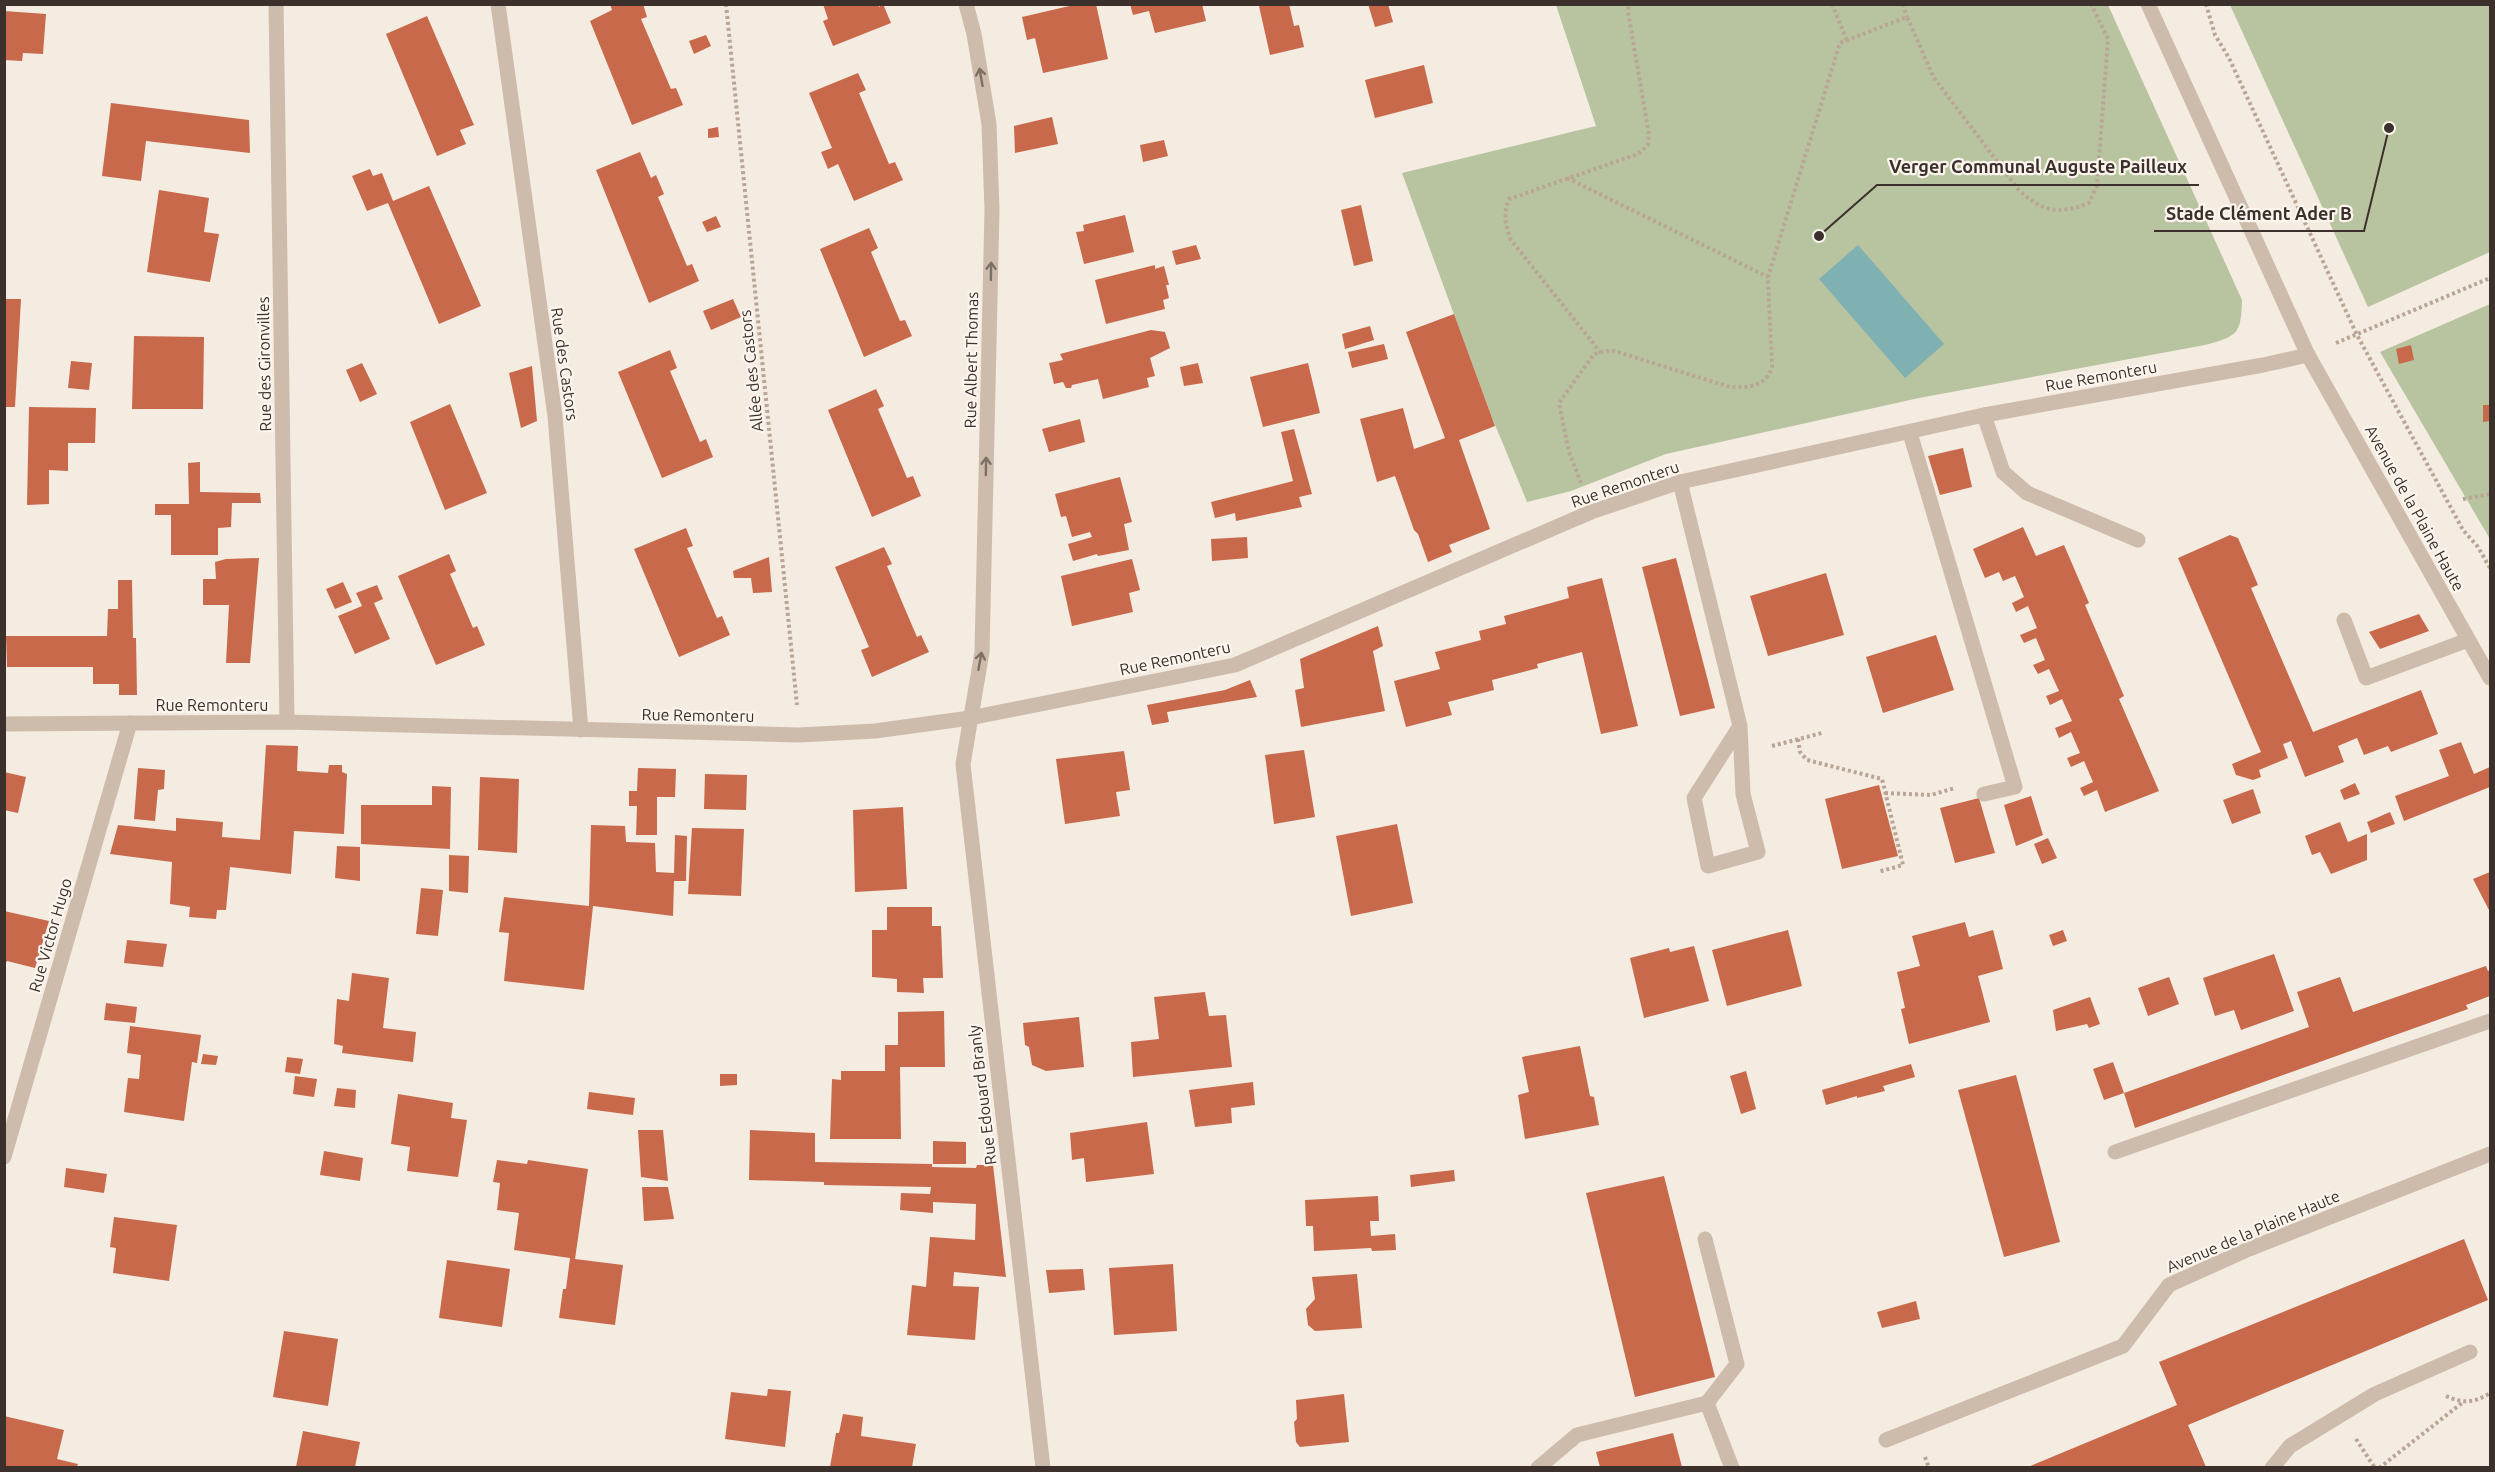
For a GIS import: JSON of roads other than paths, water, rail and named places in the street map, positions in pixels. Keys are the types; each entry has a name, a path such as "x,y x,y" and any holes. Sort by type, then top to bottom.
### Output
{"street":[{"name":"Rue des Gironvilles","path":"276,4 287,722"},
{"name":"Rue des Castors","path":"498,4 555,416 581,730"},
{"name":"Rue Albert Thomas","path":"966,4 974,34 989,124 992,210 982,652 970,718"},
{"name":"Avenue de la Plaine Haute","path":"2148,4 2308,355 2490,678"},
{"name":"Rue Remonteru","path":"4,724 287,722 799,735 875,731 970,718 1235,665 1591,512 1680,482 1984,415 2308,355"},
{"path":"1984,415 2003,472 2027,493 2138,540"},
{"path":"1910,433 2015,787 1984,794"},
{"path":"1680,482 1740,726 1743,794 1758,852 1708,866 1694,798 1740,726"},
{"path":"2344,620 2366,678 2468,640"},
{"name":"Rue Edouard Branly","path":"970,718 963,764 1043,1467"},
{"name":"Rue Victor Hugo","path":"4,1157 130,723"},
{"path":"2115,1152 2490,1021"},
{"name":"Avenue de la Plaine Haute","path":"1886,1440 2123,1346 2169,1286 2260,1245 2490,1154"},
{"path":"1538,1467 1577,1435 1707,1403 1737,1364 1705,1239"},
{"path":"2272,1467 2290,1446 2375,1394 2470,1352"},
{"path":"1707,1403 1732,1467"}],"water":[{"path":"1858,245 1944,344 1905,378 1819,279"}],"place":[{"name":"Stade Clément Ader B","path":"2389,128"},
{"name":"Verger Communal Auguste Pailleux","path":"1819,236"}]}
